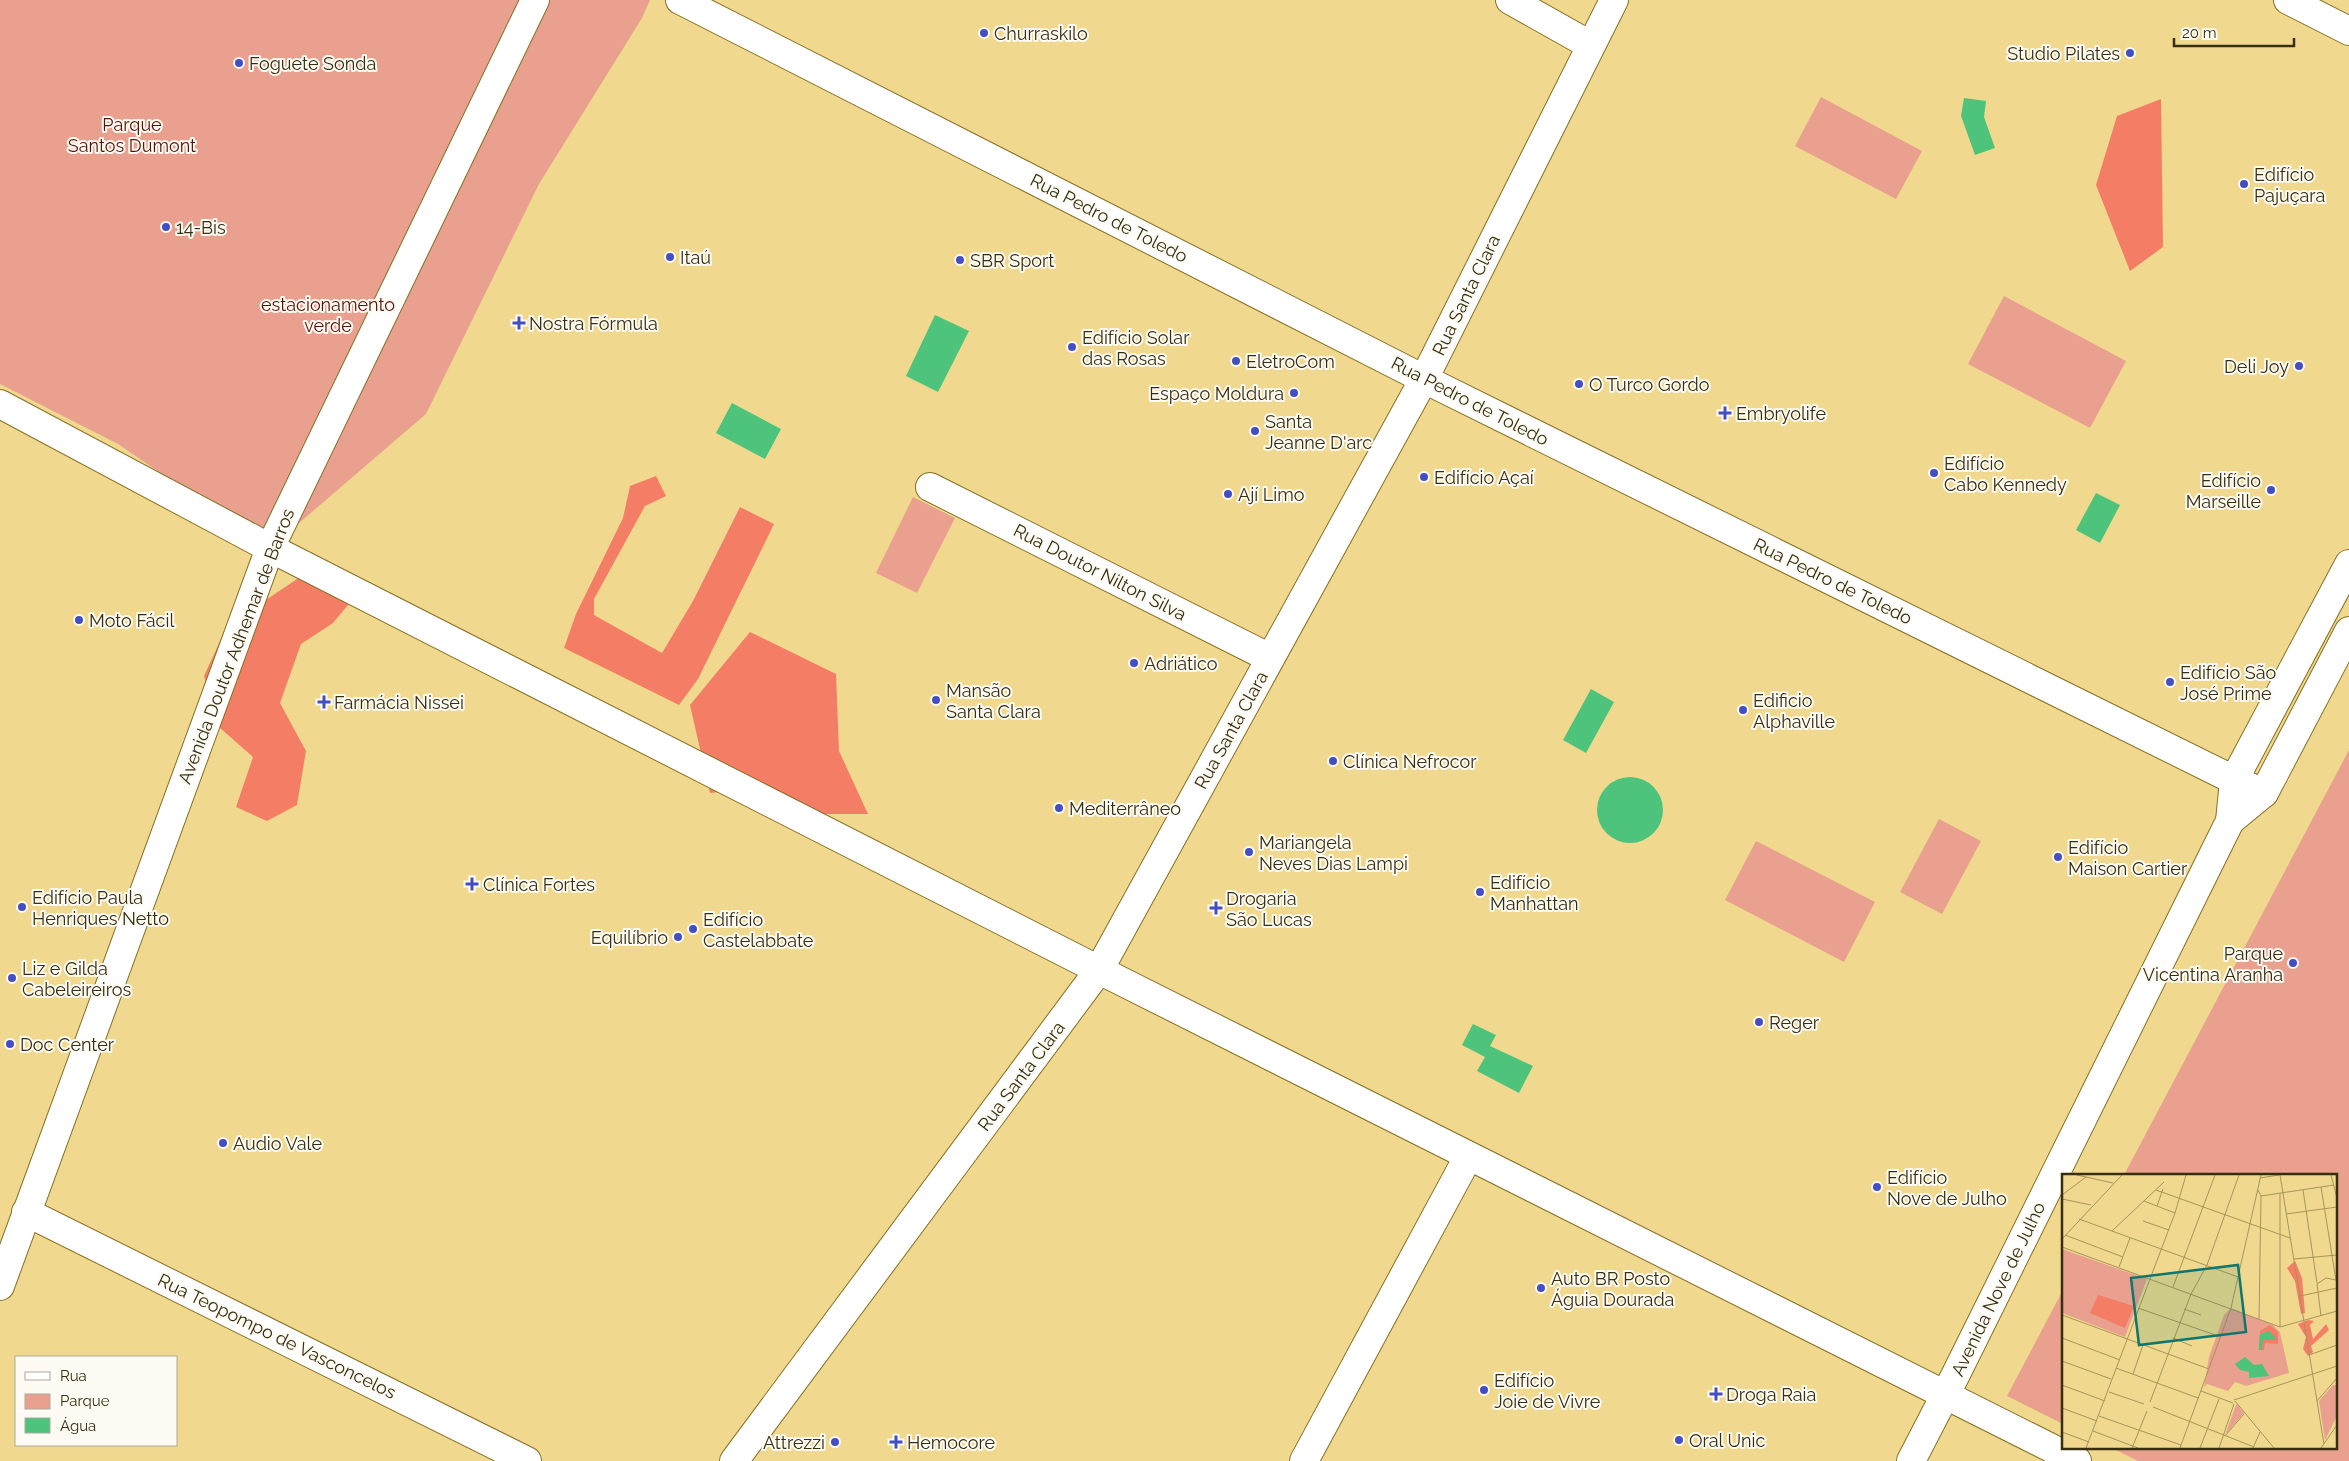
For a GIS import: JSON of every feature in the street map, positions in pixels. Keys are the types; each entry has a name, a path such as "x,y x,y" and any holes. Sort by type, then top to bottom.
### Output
{"street":[{"name":"Avenida Doutor Adhemar de Barros","path":"0,1286 270,548 535,0"},
{"name":"Rua Pedro de Toledo","path":"680,0 1424,378 2264,794"},
{"path":"1510,0 1590,45"},
{"name":"Rua Santa Clara","path":"734,1461 1098,970 1424,378 1614,0"},
{"path":"2288,0 2349,31"},
{"path":"0,404 270,548 1098,970 1468,1157 1946,1394 2076,1461"},
{"name":"Rua Doutor Nilton Silva","path":"930,486 1270,658"},
{"name":"Avenida Nove de Julho","path":"1910,1461 1946,1394 2230,821 2234,780 2349,564"},
{"name":"Avenida Nove de Julho","path":"2230,821 2264,794 2349,631"},
{"path":"1304,1461 1468,1157"},
{"name":"Rua Teopompo de Vasconcelos","path":"26,1212 527,1461"}],"green space":[{"name":"estacionamento verde","path":"0,0 650,0 642,18 539,184 426,414 270,548 118,444 0,384"},
{"path":"1821,97 1922,151 1896,199 1795,146"},
{"path":"2004,296 2126,361 2090,428 1968,364"},
{"path":"913,497 955,518 917,593 876,573"},
{"name":"Parque Vicentina Aranha","path":"2349,750 2349,1461 2138,1461 2112,1448 2336,1448 2336,1174 2125,1174"},
{"path":"1939,819 1981,841 1942,914 1900,892"},
{"path":"1756,841 1875,902 1844,962 1725,900"},
{"path":"2062,1292 2062,1424 2007,1396"}],"shaded area":[{"path":"2161,99 2163,247 2130,271 2096,185 2117,116"},
{"path":"656,476 666,496 645,506 594,599 594,615 662,653 693,601 740,507 774,524 698,679 679,705 564,648 576,614 623,518 630,486"},
{"path":"306,573 353,599 333,623 301,644 280,703 306,751 297,805 267,821 236,807 253,757 219,727 204,676 227,626"},
{"path":"750,632 836,674 839,751 868,814 809,814 758,788 710,793 690,705"}],"water":[{"path":"1964,98 1986,101 1984,117 1995,148 1975,155 1961,116"},
{"path":"935,315 969,331 938,392 906,376"},
{"path":"732,403 781,429 765,459 716,433"},
{"path":"2096,493 2120,505 2100,543 2076,530"},
{"path":"1591,689 1614,702 1586,753 1563,740"},
{"path":"1630,777 1643,780 1653,787 1660,797 1663,810 1660,823 1653,833 1643,840 1630,843 1617,840 1607,833 1600,823 1597,810 1600,797 1607,787 1617,780"},
{"path":"1473,1024 1496,1035 1490,1046 1533,1066 1519,1093 1477,1071 1485,1057 1462,1045"}],"place":[{"name":"Churraskilo","path":"984,33"},
{"name":"Studio Pilates","path":"2130,53"},
{"name":"Foguete Sonda","path":"239,63"},
{"name":"Edifício Pajuçara","path":"2244,184"},
{"name":"14-Bis","path":"166,227"},
{"name":"Itaú","path":"670,257"},
{"name":"SBR Sport","path":"960,260"},
{"name":"Nostra Fórmula","path":"519,323"},
{"name":"Edifício Solar das Rosas","path":"1072,347"},
{"name":"EletroCom","path":"1236,361"},
{"name":"Deli Joy","path":"2299,366"},
{"name":"O Turco Gordo","path":"1579,384"},
{"name":"Espaço Moldura","path":"1294,393"},
{"name":"Embryolife","path":"1725,413"},
{"name":"Santa Jeanne D'arc","path":"1255,431"},
{"name":"Edifício Cabo Kennedy","path":"1934,473"},
{"name":"Edifício Açaí","path":"1424,477"},
{"name":"Edifício Marseille","path":"2271,490"},
{"name":"Ají Limo","path":"1228,494"},
{"name":"Moto Fácil","path":"79,620"},
{"name":"Adriático","path":"1134,663"},
{"name":"Edifício São José Prime","path":"2170,682"},
{"name":"Mansão Santa Clara","path":"936,700"},
{"name":"Farmácia Nissei","path":"324,702"},
{"name":"Edificio Alphaville","path":"1743,710"},
{"name":"Clínica Nefrocor","path":"1333,761"},
{"name":"Mediterrâneo","path":"1059,808"},
{"name":"Mariangela Neves Dias Lampi","path":"1249,852"},
{"name":"Edifício Maison Cartier","path":"2058,857"},
{"name":"Clínica Fortes","path":"472,884"},
{"name":"Edifício Manhattan","path":"1480,892"},
{"name":"Edifício Paula Henriques Netto","path":"22,907"},
{"name":"Drogaria São Lucas","path":"1216,908"},
{"name":"Edifício Castelabbate","path":"693,929"},
{"name":"Equilíbrio","path":"678,937"},
{"name":"Parque Vicentina Aranha","path":"2293,963"},
{"name":"Liz e Gilda Cabeleireiros","path":"12,978"},
{"name":"Reger","path":"1759,1022"},
{"name":"Doc Center","path":"10,1044"},
{"name":"Audio Vale","path":"223,1143"},
{"name":"Edifício Nove de Julho","path":"1877,1187"},
{"name":"Auto BR Posto Águia Dourada","path":"1541,1288"},
{"name":"Edifício Joie de Vivre","path":"1484,1390"},
{"name":"Droga Raia","path":"1716,1394"},
{"name":"Oral Unic","path":"1679,1440"},
{"name":"Attrezzi","path":"835,1442"},
{"name":"Hemocore","path":"896,1442"}],"park label":[{"name":"Parque Santos Dumont","path":"132,134"}]}
